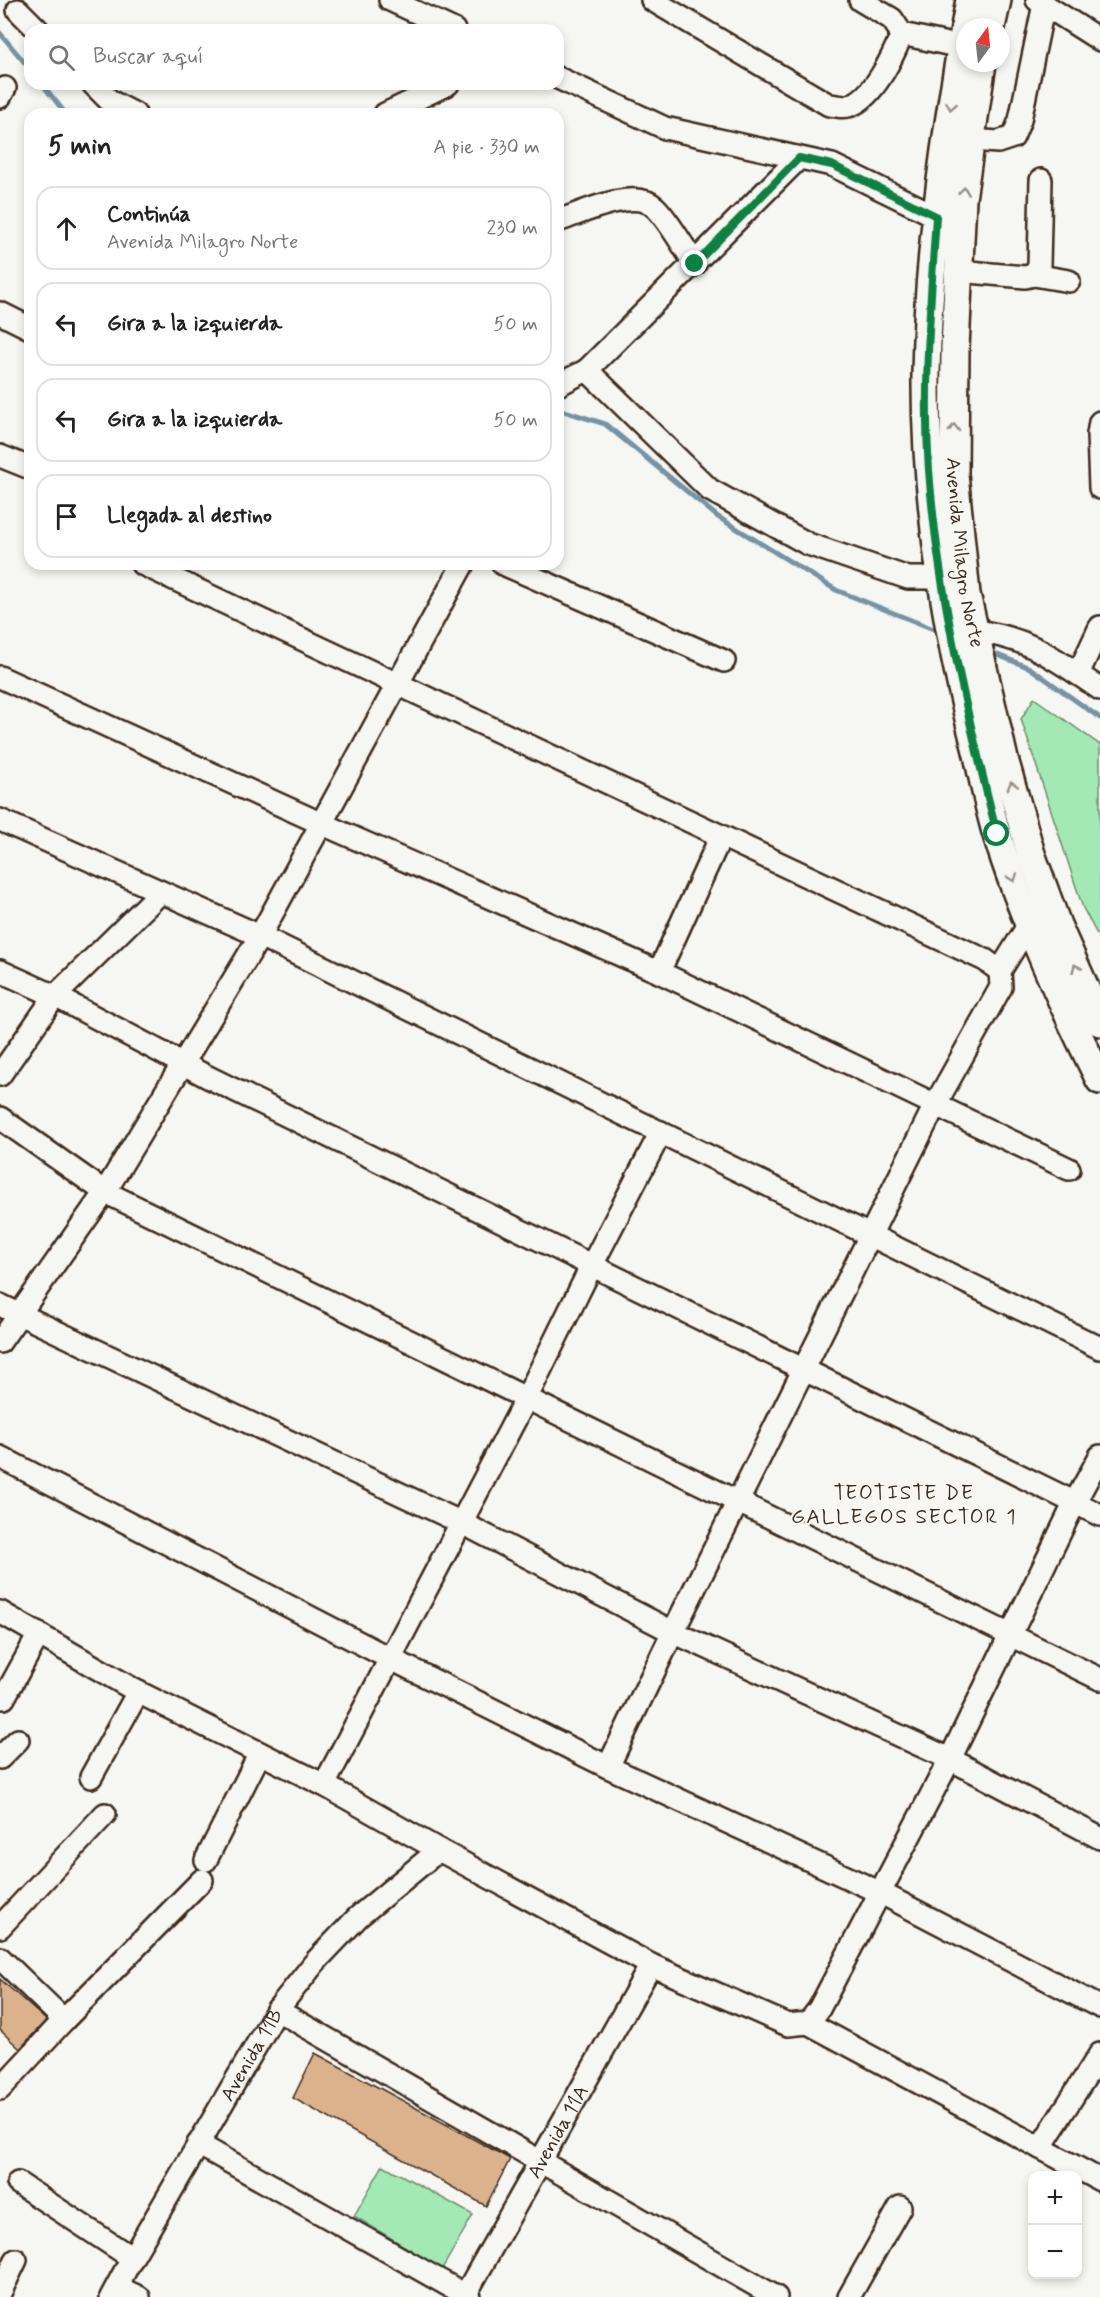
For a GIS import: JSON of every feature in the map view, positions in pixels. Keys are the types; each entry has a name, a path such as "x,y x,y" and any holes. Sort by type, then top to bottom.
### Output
{"main road":[{"name":"Avenida Milagro Norte","path":"970,0 970,18"},
{"path":"993,18 998,0"},
{"name":"Avenida Milagro Norte","path":"961,72 945,140 936,216 926,384 929,469 941,578 963,696 994,823 1029,924 1100,1080"},
{"name":"Avenida Milagro Norte","path":"970,72 971,140 961,225 954,348 954,474 966,594 1004,759 1031,854 1057,925 1100,1022"}],"street":[{"path":"390,0 441,24"},
{"path":"652,0 829,105 848,106 867,95 894,55 902,34"},
{"path":"860,0 892,20 902,34 956,40"},
{"path":"971,140 998,142 1013,137 1020,120 1041,2 1100,40"},
{"path":"18,10 32,24"},
{"path":"564,81 665,128 832,165 936,216 961,225"},
{"path":"99,90 110,101 123,108"},
{"path":"398,108 435,90"},
{"path":"564,382 587,370 799,158"},
{"path":"1034,275 1039,266 1041,180"},
{"path":"564,219 617,201 638,198 654,206 695,264"},
{"path":"958,271 1025,277 1034,275 1069,281"},
{"path":"0,313 24,325"},
{"path":"587,370 710,490 808,544 908,578 941,578"},
{"path":"1100,422 1098,434 1100,488"},
{"path":"0,456 24,466"},
{"path":"155,570 985,960 1000,971"},
{"path":"0,1342 105,1192 260,936 460,570"},
{"path":"517,570 724,662"},
{"path":"1078,674 1100,627"},
{"path":"974,631 1006,636 1044,651 1100,689"},
{"path":"0,677 320,824 659,972 1069,1169"},
{"path":"0,820 260,936 1100,1348"},
{"path":"659,972 721,836"},
{"path":"0,1075 55,996 161,892"},
{"path":"608,1767 935,1105 1001,987 1000,971 1029,924"},
{"path":"0,970 55,996 183,1064 1100,1515"},
{"path":"0,1118 105,1192 1100,1679"},
{"path":"324,1785 462,1523 661,1132"},
{"path":"0,1305 462,1523 673,1632 950,1759 1100,1838"},
{"path":"808,2023 819,2009 881,1893 1100,1456"},
{"path":"0,1457 389,1658 608,1767 881,1893 1100,2007"},
{"path":"0,1612 138,1692 324,1785 651,1965 788,2025 808,2023 1100,2180"},
{"path":"4,1698 39,1634"},
{"path":"91,1777 138,1692"},
{"path":"0,1758 18,1740"},
{"path":"0,2090 204,1870 260,1753"},
{"path":"0,1927 105,1814"},
{"name":"Avenida 11B","path":"114,2292 277,2010 316,1961 358,1917 439,1850"},
{"path":"0,1958 64,2020"},
{"name":"Avenida 11A","path":"466,2296 651,1965"},
{"path":"277,2010 776,2297"},
{"path":"1040,2148 1100,2054"},
{"path":"198,2144 466,2296"},
{"path":"18,2183 132,2258"},
{"path":"849,2297 900,2207"},
{"path":"0,2293 16,2260"},
{"path":"114,2292 139,2297"}],"green space":[{"path":"1034,698 1100,745 1100,940 1083,908 1021,719"},
{"path":"383,2165 473,2215 442,2269 354,2216"}],"building":[{"path":"0,1979 46,2020 20,2049 0,2030"},
{"path":"315,2053 510,2159 486,2206 293,2098"}],"waterway":[{"path":"0,33 24,62"},
{"path":"47,90 61,108"},
{"path":"564,411 605,424 718,517 836,590 941,632"},
{"path":"990,652 1030,668 1100,718"}],"district":[{"name":"TEOTISTE DE GALLEGOS SECTOR 1","path":"904,1504"}],"route":[{"path":"695,264 799,158 832,165 936,216 926,373 929,469 941,578 963,696 997,834"}]}
